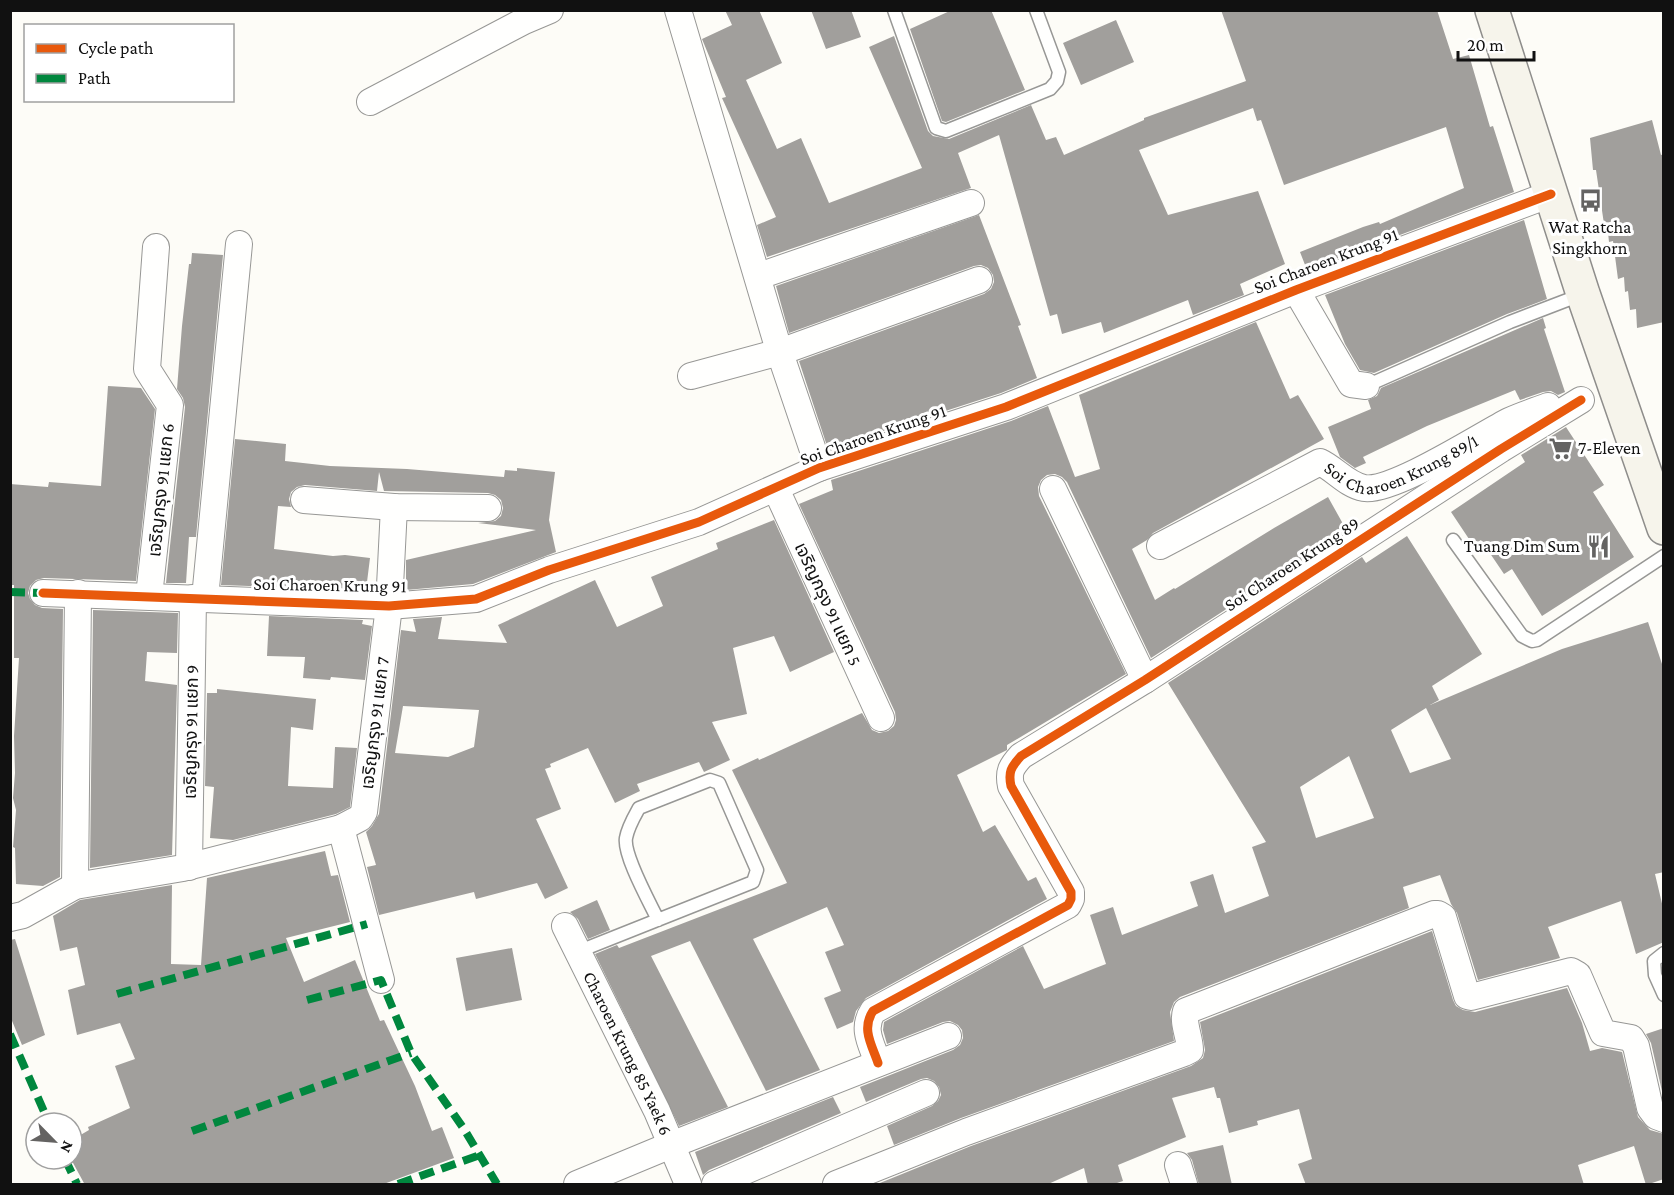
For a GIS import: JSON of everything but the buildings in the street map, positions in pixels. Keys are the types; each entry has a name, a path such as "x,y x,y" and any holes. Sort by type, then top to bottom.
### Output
{"main road":[{"path":"1492,10 1583,294 1664,528"}],"street":[{"path":"370,102 524,21 550,10"},
{"path":"678,10 780,352 819,468"},
{"name":"Soi Charoen Krung 91","path":"43,593 389,606 476,599 549,570 699,522 819,468 1006,407 1296,290 1551,194"},
{"path":"759,276 970,203"},
{"name":"เจริญกรุง 91 แยก 9","path":"189,867 199,598 239,244"},
{"name":"เจริญกรุง 91 แยก 6","path":"149,596 170,405 147,369 156,247"},
{"path":"691,376 780,352 979,280"},
{"path":"1296,290 1351,384 1366,386"},
{"name":"Soi Charoen Krung 89/1","path":"1160,546 1320,462 1353,485 1365,488 1382,487 1441,459 1510,421 1564,400 1581,400 1614,384"},
{"name":"Soi Charoen Krung 89","path":"878,1063 867,1029 867,1020 873,1011 1068,905 1071,899 1071,892 1011,786 1009,775 1012,766 1021,756 1145,680 1374,530 1581,400"},
{"name":"เจริญกรุง 91 แยก 5","path":"776,489 881,718"},
{"path":"1053,489 1145,680"},
{"path":"304,500 394,507 488,508"},
{"name":"เจริญกรุง 91 แยก 7","path":"341,828 360,818 364,812 389,606 394,507"},
{"path":"75,886 78,593"},
{"path":"10,918 23,915 75,886 189,867 341,828 381,980"},
{"path":"836,1185 977,1128 1184,1053 1190,1050 1184,1016 1186,1011 1434,914 1443,917 1467,996 1471,997 1571,971 1575,972 1603,1033 1627,1036 1636,1046 1650,1108 1656,1116 1664,1119"},
{"name":"Charoen Krung 85 Yaek 6","path":"565,926 657,1111 688,1185"},
{"path":"577,1185 671,1145 948,1035"},
{"path":"715,1185 926,1093"}],"lane":[{"path":"894,10 936,128 946,132 1050,89 1057,81 1059,72 1036,10"},
{"path":"1366,386 1510,322 1583,294"},
{"path":"1453,540 1522,636 1532,641 1537,640 1664,556"},
{"path":"577,952 658,920 753,882 757,870 719,783 711,780 639,808 632,820 626,838 627,851 658,920"},
{"path":"1664,953 1654,962 1655,975 1664,995"}],"marked path":[{"path":"10,592 43,593"},
{"path":"117,994 367,924"},
{"path":"307,1000 381,980 411,1053 464,1129 497,1184"},
{"path":"10,1034 44,1111"},
{"path":"192,1131 411,1053"},
{"path":"398,1184 480,1155"},
{"path":"71,1171 77,1184"}],"cycle path":[{"path":"43,593 389,606 476,599 549,570 699,522 819,468 1006,407 1296,290 1551,194"},
{"path":"878,1063 868,1031 873,1011 1068,905 1071,899 1071,892 1011,786 1011,770 1021,756 1145,680 1501,449 1581,400"}],"place":[{"name":"Wat Ratcha Singkhorn","path":"1590,201"},
{"name":"7-Eleven","path":"1560,448"},
{"name":"Tuang Dim Sum","path":"1598,546"}]}
